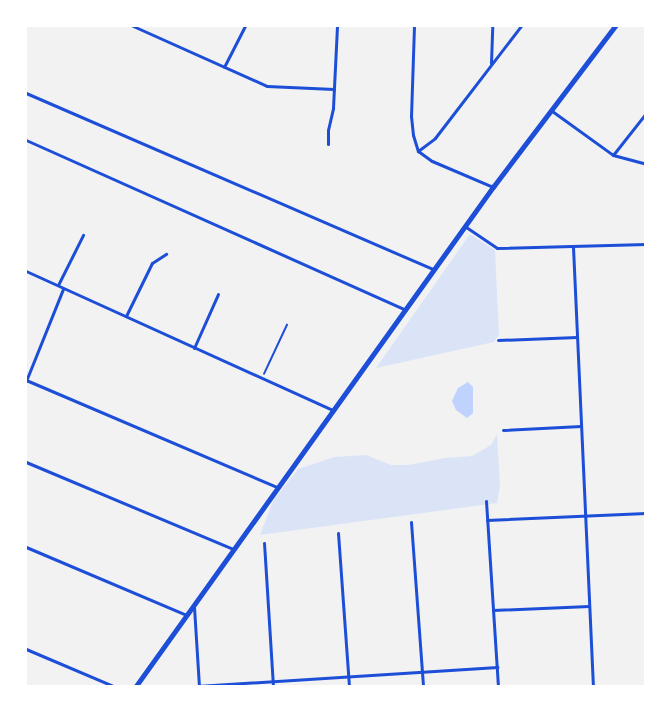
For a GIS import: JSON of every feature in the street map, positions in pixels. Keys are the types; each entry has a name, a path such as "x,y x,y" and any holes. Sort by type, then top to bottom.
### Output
{"main road":[{"path":"136,687 494,187 615,26"}],"street":[{"path":"133,26 267,86 334,89"},
{"path":"224,67 245,26"},
{"path":"328,144 337,26"},
{"path":"414,26 411,116 418,151 432,161 494,187"},
{"path":"491,63 492,26"},
{"path":"418,151 435,138 522,26"},
{"path":"26,93 435,270"},
{"path":"552,111 613,155 645,164"},
{"path":"613,155 645,112"},
{"path":"26,140 406,310"},
{"path":"466,227 497,248 645,244"},
{"path":"58,285 83,234"},
{"path":"573,247 593,687"},
{"path":"126,316 152,263 166,254"},
{"path":"26,271 333,410"},
{"path":"63,289 26,380 277,487"},
{"path":"194,348 218,294"},
{"path":"498,340 577,337"},
{"path":"503,430 581,426"},
{"path":"26,462 233,549"},
{"path":"486,501 498,687"},
{"path":"488,520 645,513"},
{"path":"411,522 423,687"},
{"path":"338,533 349,687"},
{"path":"264,543 273,684"},
{"path":"26,547 186,615"},
{"path":"194,605 198,686 273,684 497,667"},
{"path":"493,610 589,606"},
{"path":"26,649 113,687"}],"path":[{"path":"262,378 286,325"}],"shaded area":[{"path":"470,234 495,250 499,335 494,342 376,368"},
{"path":"497,434 500,486 497,503 260,535 273,501 298,469 334,457 366,455 391,465 408,465 472,456 491,445"}],"water":[{"path":"468,382 473,387 473,413 467,418 456,410 452,401 458,388"}]}
